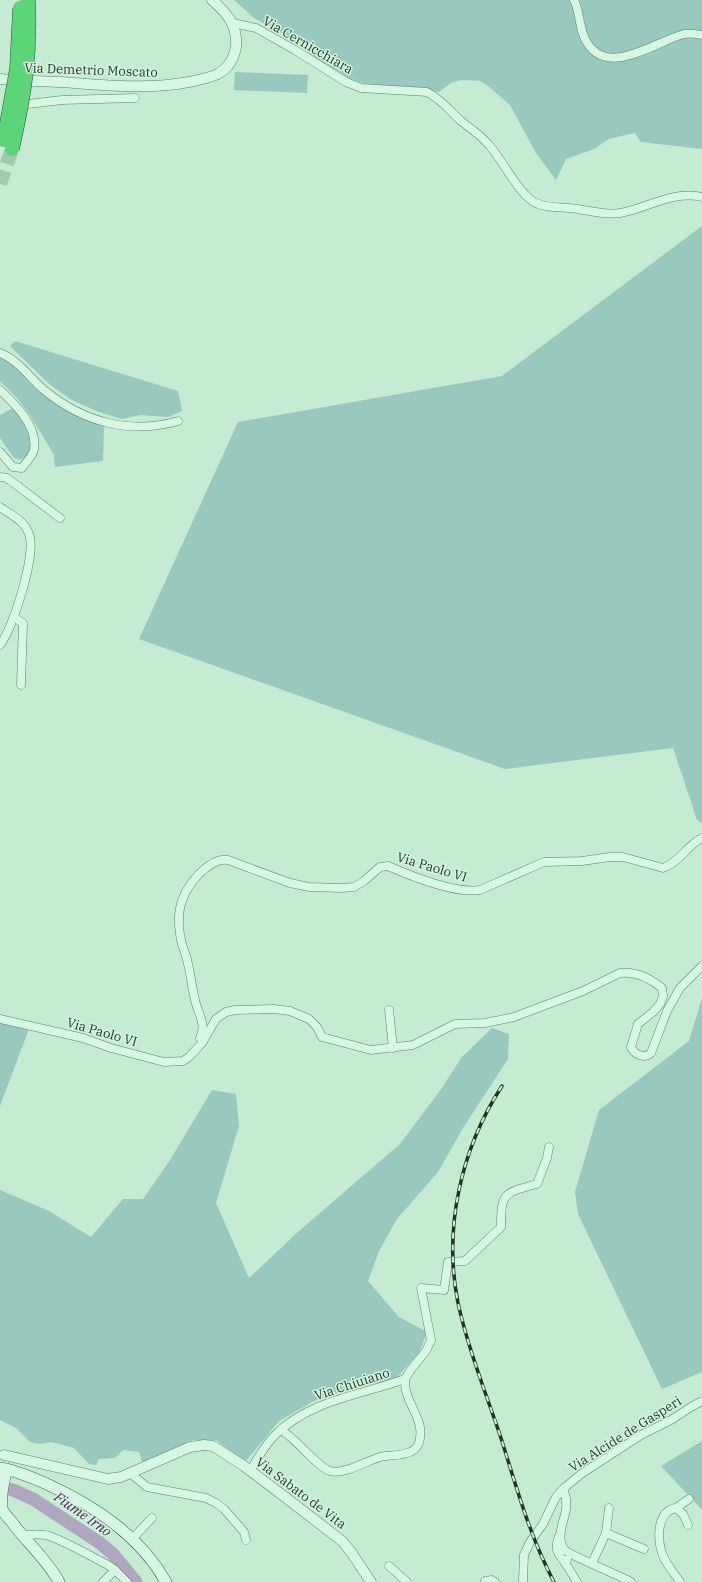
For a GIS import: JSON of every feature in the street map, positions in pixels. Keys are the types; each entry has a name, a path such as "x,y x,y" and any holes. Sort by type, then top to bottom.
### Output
{"highway":[{"path":"19,0 18,68 7,148 22,107 28,62 30,31 28,0"}],"main road":[{"path":"60,1582 49,1565 21,1534 2,1509 1,1499 4,1468 31,1477 88,1504 103,1514 132,1539 148,1557 166,1582"}],"street":[{"path":"212,0 229,16 233,24"},
{"path":"574,0 578,9 584,38 592,50 604,57 613,58 636,54 658,43 684,34 702,35"},
{"name":"Via Demetrio Moscato","path":"0,79 123,86 158,86 199,80 218,74 229,65 236,48 233,24"},
{"name":"Via Cernicchiara","path":"233,24 256,28 295,50 346,82 361,88 427,92 435,96 462,122 490,145 524,194 533,202 542,205 595,211 608,214 621,213 676,196 690,194 702,197"},
{"path":"28,104 62,100 135,98"},
{"path":"0,353 13,360 44,390 70,408 91,419 112,425 153,427 178,421"},
{"path":"0,390 21,412 28,423 34,439 34,450 30,459 22,468 13,467 0,452"},
{"path":"0,478 7,478 60,518"},
{"path":"0,507 24,524 30,535 29,567 14,618 0,646"},
{"path":"14,618 22,623 21,685"},
{"name":"Via Paolo VI","path":"194,1051 203,1032 203,1024 195,1001 188,964 181,939 179,907 184,894 194,879 203,870 220,861 228,860 300,886 342,888 354,887 364,881 380,867 388,866 454,890 472,892 480,890 544,862 623,857 663,868 675,861 689,847 702,838"},
{"name":"Via Paolo VI","path":"0,1019 77,1037 164,1062 183,1061 202,1043 212,1024 220,1015 235,1010 255,1009 290,1011 309,1019 318,1027 321,1036 371,1050 413,1045 455,1024 485,1023 525,1013 583,991 620,973 626,972 640,975 655,982 662,988 663,996 660,1004 653,1012 638,1024 631,1047 638,1055 645,1056 648,1055 654,1047 667,1011 680,988 702,966"},
{"path":"389,1010 393,1048"},
{"name":"Via Chiuiano","path":"247,1468 281,1430 300,1416 338,1399 405,1379 426,1351 431,1340 421,1288 444,1290 448,1262 465,1261 501,1227 502,1202 508,1193 537,1184 549,1147"},
{"path":"281,1430 292,1437 323,1467 333,1472 376,1458 410,1453 415,1450 418,1445 420,1431 415,1411 407,1395 405,1379"},
{"name":"Via Alcide de Gasperi","path":"523,1582 524,1555 530,1542 543,1524 556,1497 563,1489 581,1474 641,1435 702,1402"},
{"name":"Via Sabato de Vita","path":"130,1473 190,1447 209,1445 217,1448 247,1468 342,1541 371,1582"},
{"path":"2,1455 108,1479 121,1477 130,1473 147,1487 206,1498 224,1509 244,1532 246,1540"},
{"name":"Via Alcide de Gasperi","path":"563,1489 568,1503 556,1546 557,1551 577,1582"},
{"path":"680,1582 662,1553 660,1539 662,1517 671,1509 676,1508 689,1499"},
{"path":"592,1563 606,1533 609,1508"},
{"path":"676,1508 683,1514 688,1525"},
{"path":"132,1539 152,1518"},
{"path":"560,1533 561,1542 568,1554 592,1563 631,1582"},
{"path":"606,1533 644,1549"},
{"path":"21,1534 28,1536 37,1534 61,1540 115,1570 127,1582"},
{"path":"566,1564 568,1554"},
{"path":"389,1566 407,1582"},
{"path":"103,1582 115,1570"},
{"path":"485,1582 492,1580 495,1582"}],"shaded area":[{"path":"234,0 702,0 702,149 641,142 635,133 609,139 594,149 566,159 556,180 536,153 510,105 480,81 461,80 451,83 439,92 365,84 347,77 320,61 283,34 254,18"},
{"path":"235,72 308,75 307,93 234,90"},
{"path":"702,226 702,823 697,820 673,748 505,769 139,639 238,422 502,376"},
{"path":"15,341 178,391 182,411 168,417 140,415 122,419 96,411 70,399 48,383 10,346"},
{"path":"0,356 7,358 51,399 63,408 89,422 104,426 103,461 55,467 54,455 30,415 17,398 0,381"},
{"path":"13,408 24,425 30,439 30,452 22,459 14,458 0,438 0,415"},
{"path":"702,998 702,1372 662,1389 578,1214 575,1192 599,1110 689,1041"},
{"path":"0,1023 29,1029 0,1106"},
{"path":"492,1028 509,1034 508,1059 463,1128 438,1172 397,1219 379,1251 368,1281 399,1317 427,1332 420,1351 395,1380 361,1385 314,1401 279,1421 245,1462 216,1440 193,1440 142,1462 139,1452 123,1450 115,1458 99,1459 96,1465 89,1464 74,1448 51,1442 40,1444 30,1442 16,1428 0,1420 0,1190 49,1211 91,1237 123,1199 143,1199 170,1160 212,1090 236,1094 239,1126 216,1203 249,1278 299,1231 400,1144 442,1088 461,1058"},
{"path":"702,1441 702,1510 661,1466"}],"waterway":[{"name":"Fiume Irno","path":"0,1487 13,1490 33,1499 100,1543 113,1554 136,1582"}],"tunnel":[{"path":"0,184 12,149"}],"railway":[{"path":"502,1086 488,1110 476,1136 466,1163 459,1190 453,1246 454,1275 458,1303 472,1353 530,1528 554,1582"}]}
